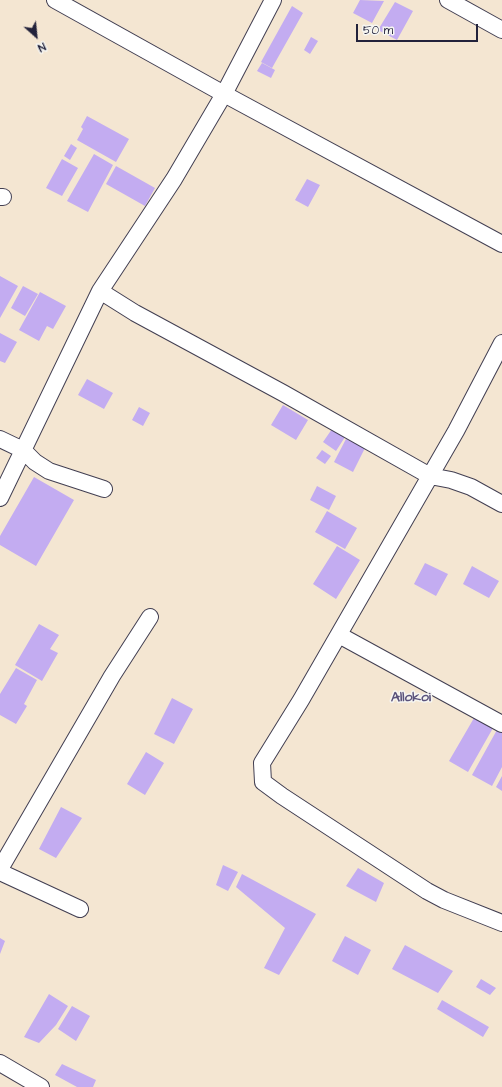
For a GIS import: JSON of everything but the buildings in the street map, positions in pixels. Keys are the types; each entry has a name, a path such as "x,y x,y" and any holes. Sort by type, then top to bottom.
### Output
{"street":[{"path":"55,0 224,94 502,244"},
{"path":"0,498 100,291 174,179 224,94 273,0"},
{"path":"448,0 473,6 502,30"},
{"path":"100,291 135,313 283,393 430,476 451,480 471,487 502,504"},
{"path":"502,343 456,431 262,763 263,782 427,891 444,900 502,923"},
{"path":"0,439 23,450 35,462 49,471 104,489"},
{"path":"0,868 112,676 150,617"},
{"path":"338,635 502,724"},
{"path":"0,872 80,909"},
{"path":"0,1063 41,1087"}],"district":[{"name":"Allokoi","path":"411,698"}]}
